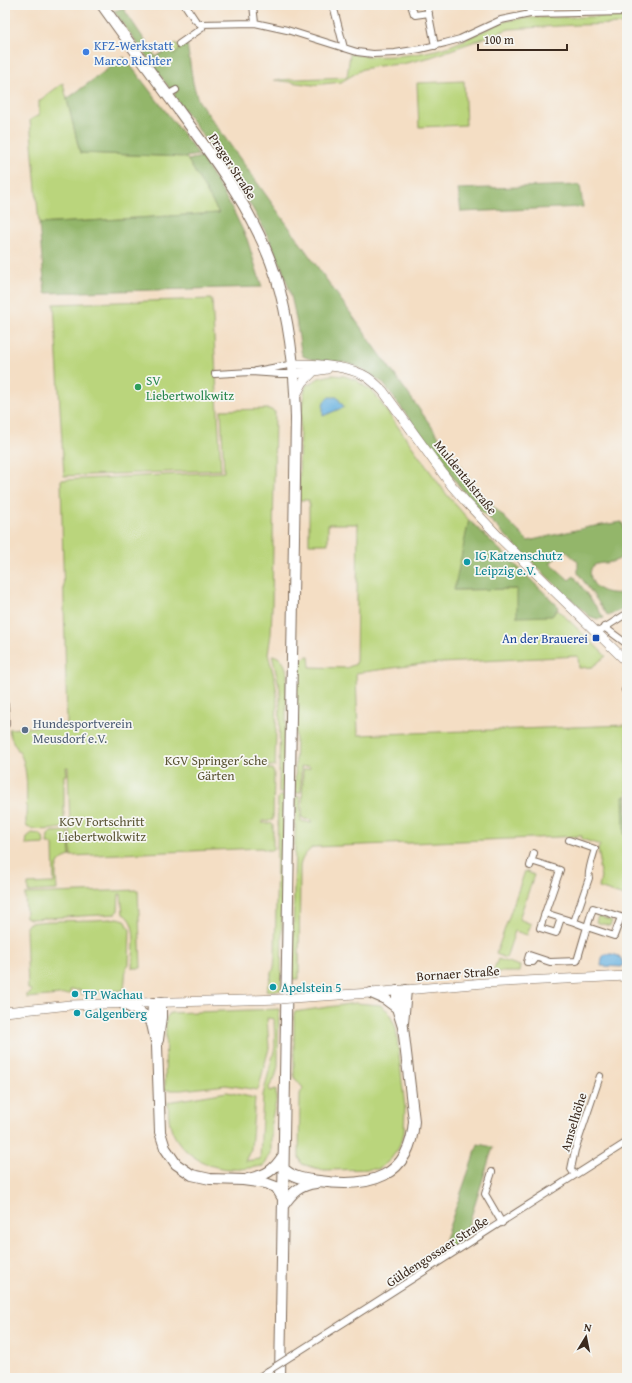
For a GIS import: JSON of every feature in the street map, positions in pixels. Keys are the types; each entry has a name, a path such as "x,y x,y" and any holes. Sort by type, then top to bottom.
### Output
{"main road":[{"name":"Prager Straße","path":"102,5 171,92 239,196 259,235 276,277 289,330 296,397 280,1378"},
{"name":"Muldentalstraße","path":"294,369 313,372 335,367"},
{"name":"Muldentalstraße","path":"294,369 335,367 350,370 359,373 383,391 466,502 500,538 601,630 627,662"},
{"path":"296,397 304,382 313,372"},
{"name":"Bornaer Straße","path":"5,1012 70,1005 281,999 371,994 484,983 627,976"},
{"path":"401,990 397,1008 403,1027"},
{"path":"157,1003 161,1017 157,1046 160,1132 165,1148 176,1164 192,1175 210,1179 243,1180 271,1185 279,1191 282,1202 305,1185 326,1182 356,1182 380,1178 401,1162 408,1151 413,1135 414,1121 403,1027 401,990"},
{"path":"371,994 385,999 397,1008"},
{"path":"152,1024 157,1003"},
{"path":"123,1004 148,1017 152,1024 157,1046"},
{"path":"243,1180 262,1176 269,1172 278,1164 283,1156"},
{"path":"283,1168 296,1177 326,1182"}],"street":[{"path":"185,5 196,22 203,24 256,23 287,30 357,52 372,54 395,53 435,46 460,39 501,20 530,14 627,12"},
{"path":"253,5 256,23"},
{"path":"333,5 344,48"},
{"path":"411,5 415,15 429,12"},
{"path":"427,5 435,46"},
{"path":"529,5 530,14"},
{"path":"179,44 202,28 203,24"},
{"name":"Muldentalstraße","path":"251,372 280,374 294,369"},
{"name":"Muldentalstraße","path":"215,374 294,369"},
{"path":"601,630 627,614"},
{"path":"601,630 627,644"},
{"path":"5,705 6,724"},
{"path":"569,840 595,850 590,862 589,878 574,922"},
{"path":"534,853 531,863 560,870 540,928 556,933 561,918"},
{"path":"536,958 550,962 577,961 587,927 593,908 624,918 614,936 587,927 574,922 545,913"},
{"name":"Amselhöhe","path":"575,1175 572,1169 575,1150 600,1076"},
{"name":"Güldengossaer Straße","path":"258,1378 627,1142"},
{"path":"492,1172 485,1194 502,1223"}],"green space":[{"path":"123,8 156,57 169,48 174,54 187,44 193,83 198,100 477,490 528,541 589,527 622,522 627,541 625,552 618,560 593,566 590,575 593,583 601,590 611,593 627,593 627,607 608,616 578,573 578,562 565,550 550,563 569,580 574,576 604,618 598,619 589,616 475,505 383,383 364,370 350,364 315,360 303,356 289,290 273,247 249,202 174,96 176,91 175,88 170,89 114,11"},
{"path":"627,16 627,24 509,29 431,57 402,64 363,69 341,82 313,85 274,80 347,77 350,54 362,56 400,56 426,52 450,46 506,21 524,18"},
{"path":"176,43 181,49 174,54 169,48"},
{"path":"124,57 199,155 186,157 80,153 67,99"},
{"path":"464,81 466,125 419,127 417,83"},
{"path":"63,83 80,153 186,157 219,213 39,224 30,120 39,115 39,101"},
{"path":"201,157 232,208 247,239 262,287 45,293 39,224 219,213 188,160"},
{"path":"580,185 583,207 461,212 458,189"},
{"name":"SV Liebertwolkwitz","path":"212,299 221,470 64,476 54,304"},
{"path":"332,375 344,376 356,380 373,392 447,495 469,520 455,590 517,589 552,616 558,610 606,656 592,667 579,668 578,656 422,664 356,673 358,735 627,725 627,796 624,797 628,861 624,881 627,882 627,897 599,888 601,877 598,849 600,845 582,839 582,836 314,847 305,855 300,866 299,979 292,979 296,796 300,797 301,821 311,823 311,820 304,819 302,817 303,770 310,768 309,766 301,767 301,791 300,793 295,793 297,669 301,660 307,656 309,656 310,667 346,668 356,664 358,524 328,524 328,544 309,544 309,500 299,500 300,427 306,385 319,378"},
{"path":"269,409 275,412 272,607 271,634 268,654 275,680 277,695 275,766 268,766 268,769 272,769 274,773 273,820 262,821 262,823 271,823 273,825 273,850 261,848 71,856 68,767 66,767 67,775 64,775 64,827 46,830 27,827 27,783 25,768 9,729 67,724 61,480 224,472 221,410"},
{"path":"469,520 559,607 552,616 517,617 517,589 454,590"},
{"path":"272,655 278,657 282,661 286,667 287,673 284,793 279,793 280,690"},
{"path":"279,796 284,796 281,990 266,991 274,967 275,955"},
{"path":"627,796 627,836 624,835 623,797"},
{"path":"68,831 70,856 60,861 56,869 57,890 28,892 28,884 54,883 53,844 47,844 48,835 51,832"},
{"path":"32,833 40,834 43,837 44,844 26,845 27,837"},
{"path":"525,871 534,875 519,919 531,924 527,935 515,931 506,958 496,954"},
{"path":"138,890 141,968 132,968 134,946 133,931 128,918 123,914 121,894 119,894 118,910 116,914 30,919 26,917 25,894"},
{"path":"598,916 612,921 610,926 596,922"},
{"path":"118,918 125,920 130,930 129,964 126,968 124,990 81,994 81,990 70,990 70,994 27,998 27,994 30,994 31,990 28,989 26,927 29,923"},
{"path":"498,959 520,966 519,972 493,971"},
{"path":"356,1003 380,1005 388,1011 396,1028 405,1108 404,1133 398,1149 390,1160 379,1169 323,1170 302,1164 299,1157 300,1094 303,1088 294,1077 294,1012"},
{"path":"279,1009 278,1066 275,1078 269,1087 270,1091 276,1089 276,1102 271,1122 271,1153 264,1166 247,1168 220,1168 201,1161 192,1156 178,1142 169,1121 168,1102 227,1092 255,1098 251,1149 245,1161 260,1159 263,1095 275,1047 274,1019 267,1018 269,1048 258,1090 226,1085 182,1090 165,1090 166,1018 170,1013"},
{"path":"478,1144 493,1147 463,1242 440,1253"}],"water":[{"path":"329,397 337,397 344,407 323,416 324,403"},
{"path":"605,954 619,956 623,963 622,967 601,966 602,958"}],"place":[{"name":"KFZ-Werkstatt Marco Richter","path":"86,52"},
{"name":"SV Liebertwolkwitz","path":"138,387"},
{"name":"IG Katzenschutz Leipzig e.V.","path":"467,562"},
{"name":"An der Brauerei","path":"596,638"},
{"name":"Hundesportverein Meusdorf e.V.","path":"25,730"},
{"name":"Apelstein 5","path":"273,987"},
{"name":"TP Wachau","path":"75,994"},
{"name":"Galgenberg","path":"77,1013"}],"park label":[{"name":"KGV Springer´sche Gärten","path":"216,768"},
{"name":"KGV Fortschritt Liebertwolkwitz","path":"102,828"}]}
